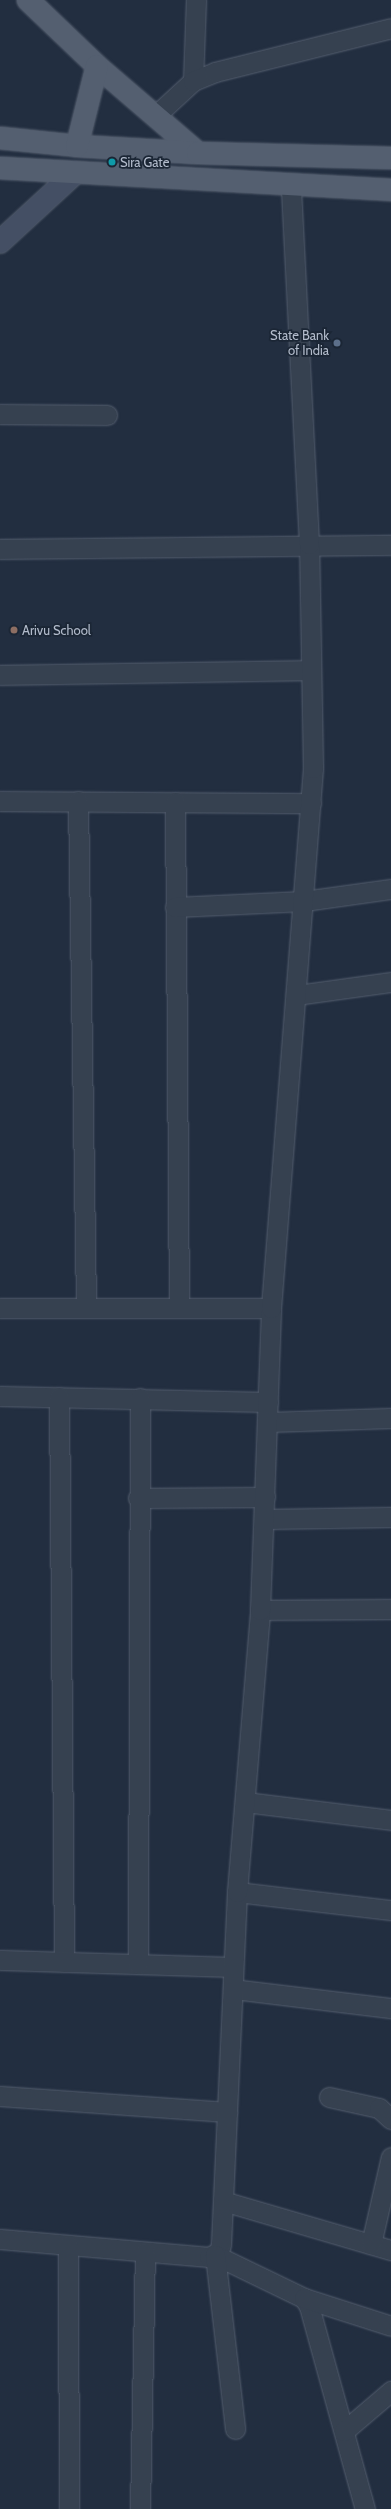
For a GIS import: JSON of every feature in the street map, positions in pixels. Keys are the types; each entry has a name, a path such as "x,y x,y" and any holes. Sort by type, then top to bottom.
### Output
{"main road":[{"path":"28,0 97,66 198,153"},
{"path":"77,146 97,66"},
{"path":"0,138 77,146 198,153 391,158"},
{"path":"0,168 391,190"}],"street":[{"path":"193,81 196,0"},
{"path":"155,116 193,81 223,70 391,28"},
{"path":"0,242 75,173"},
{"path":"215,2255 220,2252 221,2244 237,1892 260,1610 265,1519 264,1497 268,1422 271,1308 312,803 309,670 309,544 291,185"},
{"path":"0,414 107,415"},
{"path":"0,548 309,544 391,545"},
{"path":"0,675 309,670"},
{"path":"0,801 312,803"},
{"path":"78,801 86,1306"},
{"path":"175,802 179,1307"},
{"path":"175,907 304,900 391,889"},
{"path":"296,995 391,982"},
{"path":"0,1308 86,1306 271,1308"},
{"path":"0,1396 268,1402"},
{"path":"59,1397 64,1962"},
{"path":"138,1964 138,1498 140,1398"},
{"path":"268,1422 391,1418"},
{"path":"138,1498 264,1497"},
{"path":"265,1519 391,1517"},
{"path":"260,1610 391,1609"},
{"path":"244,1802 391,1820"},
{"path":"237,1892 391,1910"},
{"path":"0,1960 234,1967"},
{"path":"233,1990 391,2008"},
{"path":"0,2096 227,2112"},
{"path":"329,2097 379,2108 391,2119"},
{"path":"371,2244 391,2157"},
{"path":"223,2201 391,2250"},
{"path":"0,2239 144,2252 215,2255 304,2298 391,2326"},
{"path":"68,2245 69,2509"},
{"path":"140,2509 144,2252"},
{"path":"215,2255 235,2429"},
{"path":"304,2298 309,2306 365,2509"},
{"path":"344,2431 391,2391"}],"place":[{"name":"Sira Gate","path":"112,162"},
{"name":"State Bank of India","path":"337,343"},
{"name":"Arivu School","path":"14,630"}]}
